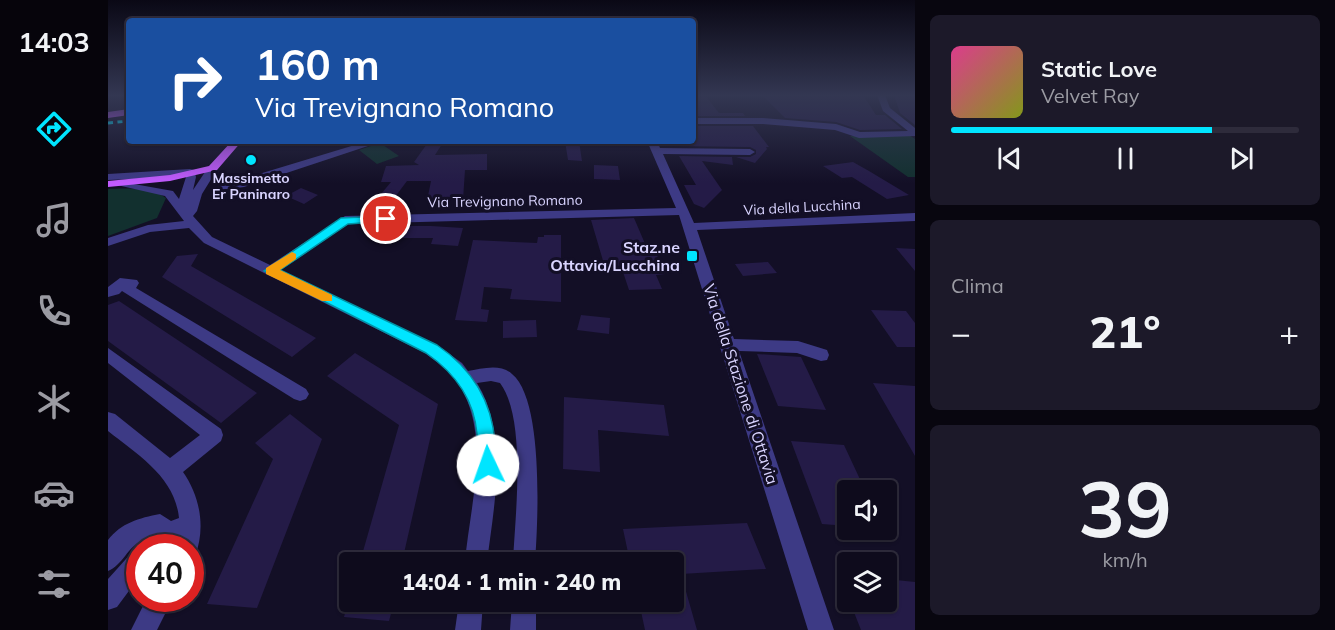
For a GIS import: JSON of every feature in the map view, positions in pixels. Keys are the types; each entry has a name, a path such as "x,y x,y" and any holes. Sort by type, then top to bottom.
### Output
{"main road":[{"path":"108,184 191,174 213,168 234,144"}],"street":[{"path":"792,124 837,127 858,135 915,133"},
{"path":"222,187 240,185 369,144"},
{"path":"655,146 750,152"},
{"name":"Via della Stazione di Ottavia","path":"655,146 686,219 821,630"},
{"path":"190,222 196,194 213,168"},
{"path":"108,177 182,171 191,174 185,199 190,222"},
{"path":"121,183 169,194 174,197 190,222 208,240 431,349 451,363 465,379 482,416 488,452 477,552"},
{"path":"909,217 915,230"},
{"name":"Via della Lucchina","path":"686,219 909,217"},
{"name":"Via Trevignano Romano","path":"270,271 345,220 686,219"},
{"path":"108,242 148,229 190,222"},
{"path":"108,292 114,291 120,283 132,283 128,290 300,394"},
{"path":"729,345 798,347 821,355"},
{"path":"108,354 214,435 170,470"},
{"path":"465,379 489,374 502,376 511,382 519,400 526,459 524,552"},
{"path":"108,420 170,470 185,491 191,524 189,534"},
{"path":"172,534 191,524"},
{"path":"128,534 136,529 160,525 159,534"},
{"path":"108,560 126,535"},
{"path":"108,598 126,575"},
{"path":"144,630 154,612"},
{"path":"468,630 470,612"},
{"path":"523,630 524,612"}],"green space":[{"path":"909,135 915,139 915,177 908,177 850,136"},
{"path":"381,144 399,156 377,164 359,150"},
{"path":"108,189 146,190 166,198 157,218 108,236"}],"building":[{"path":"843,124 896,124 902,129 860,130"},
{"path":"696,126 753,126 769,147 766,147 767,149 755,163 736,157 750,157 756,154 756,150 750,147 672,146 670,144 696,144"},
{"path":"427,144 442,144 435,155 487,154 487,170 465,170 463,200 427,201 431,181 407,181 386,209 371,206 391,182 381,182 386,166 419,165 414,162"},
{"path":"565,144 579,144 582,161 568,160"},
{"path":"679,156 732,157 733,165 702,161 722,190 704,208 694,204 684,185 696,185"},
{"path":"853,162 909,195 887,199 852,177 842,178 823,166"},
{"path":"594,165 618,166 620,180 594,179"},
{"path":"301,188 318,195 304,204 286,196"},
{"path":"634,218 646,246 653,246 665,274 656,275 662,289 629,290 621,266 604,264 591,220"},
{"path":"388,226 463,228 458,246 431,244 433,238 384,238"},
{"path":"544,235 561,235 561,302 510,299 512,289 484,287 481,309 489,310 487,322 455,320 473,240 537,243 538,237 544,237"},
{"path":"896,248 915,249 915,271"},
{"path":"198,254 191,266 316,338 292,357 162,277 177,256"},
{"path":"768,262 777,273 743,276 735,264"},
{"path":"119,301 257,393 221,423 108,341 108,305"},
{"path":"871,310 906,311 915,323 915,347 897,347"},
{"path":"581,315 610,318 609,334 577,330"},
{"path":"536,320 537,337 503,338 503,321"},
{"path":"355,353 438,404 404,552 363,552 399,425 327,376"},
{"path":"757,354 801,357 826,410 778,406"},
{"path":"873,383 915,386 915,456"},
{"path":"564,397 664,405 669,436 598,430 600,472 563,469"},
{"path":"290,414 322,439 257,608 207,604 273,459 255,443"},
{"path":"791,441 844,445 860,480 837,480 837,525 822,524"},
{"path":"747,523 766,569 684,574 684,552 628,552 623,529"},
{"path":"897,580 915,582 915,630 861,630 854,612 897,612"},
{"path":"684,584 697,630 645,630 641,612 684,612"},
{"path":"345,612 391,612 389,621 344,617"}],"slow traffic":[{"path":"292,256 270,271 327,298"}],"place":[{"name":"Massimetto Er Paninaro","path":"251,160"},
{"name":"Staz.ne Ottavia/Lucchina","path":"692,256"}],"route":[{"path":"386,219 345,220 270,271 441,354 461,373 478,403 486,432 488,465"}]}
